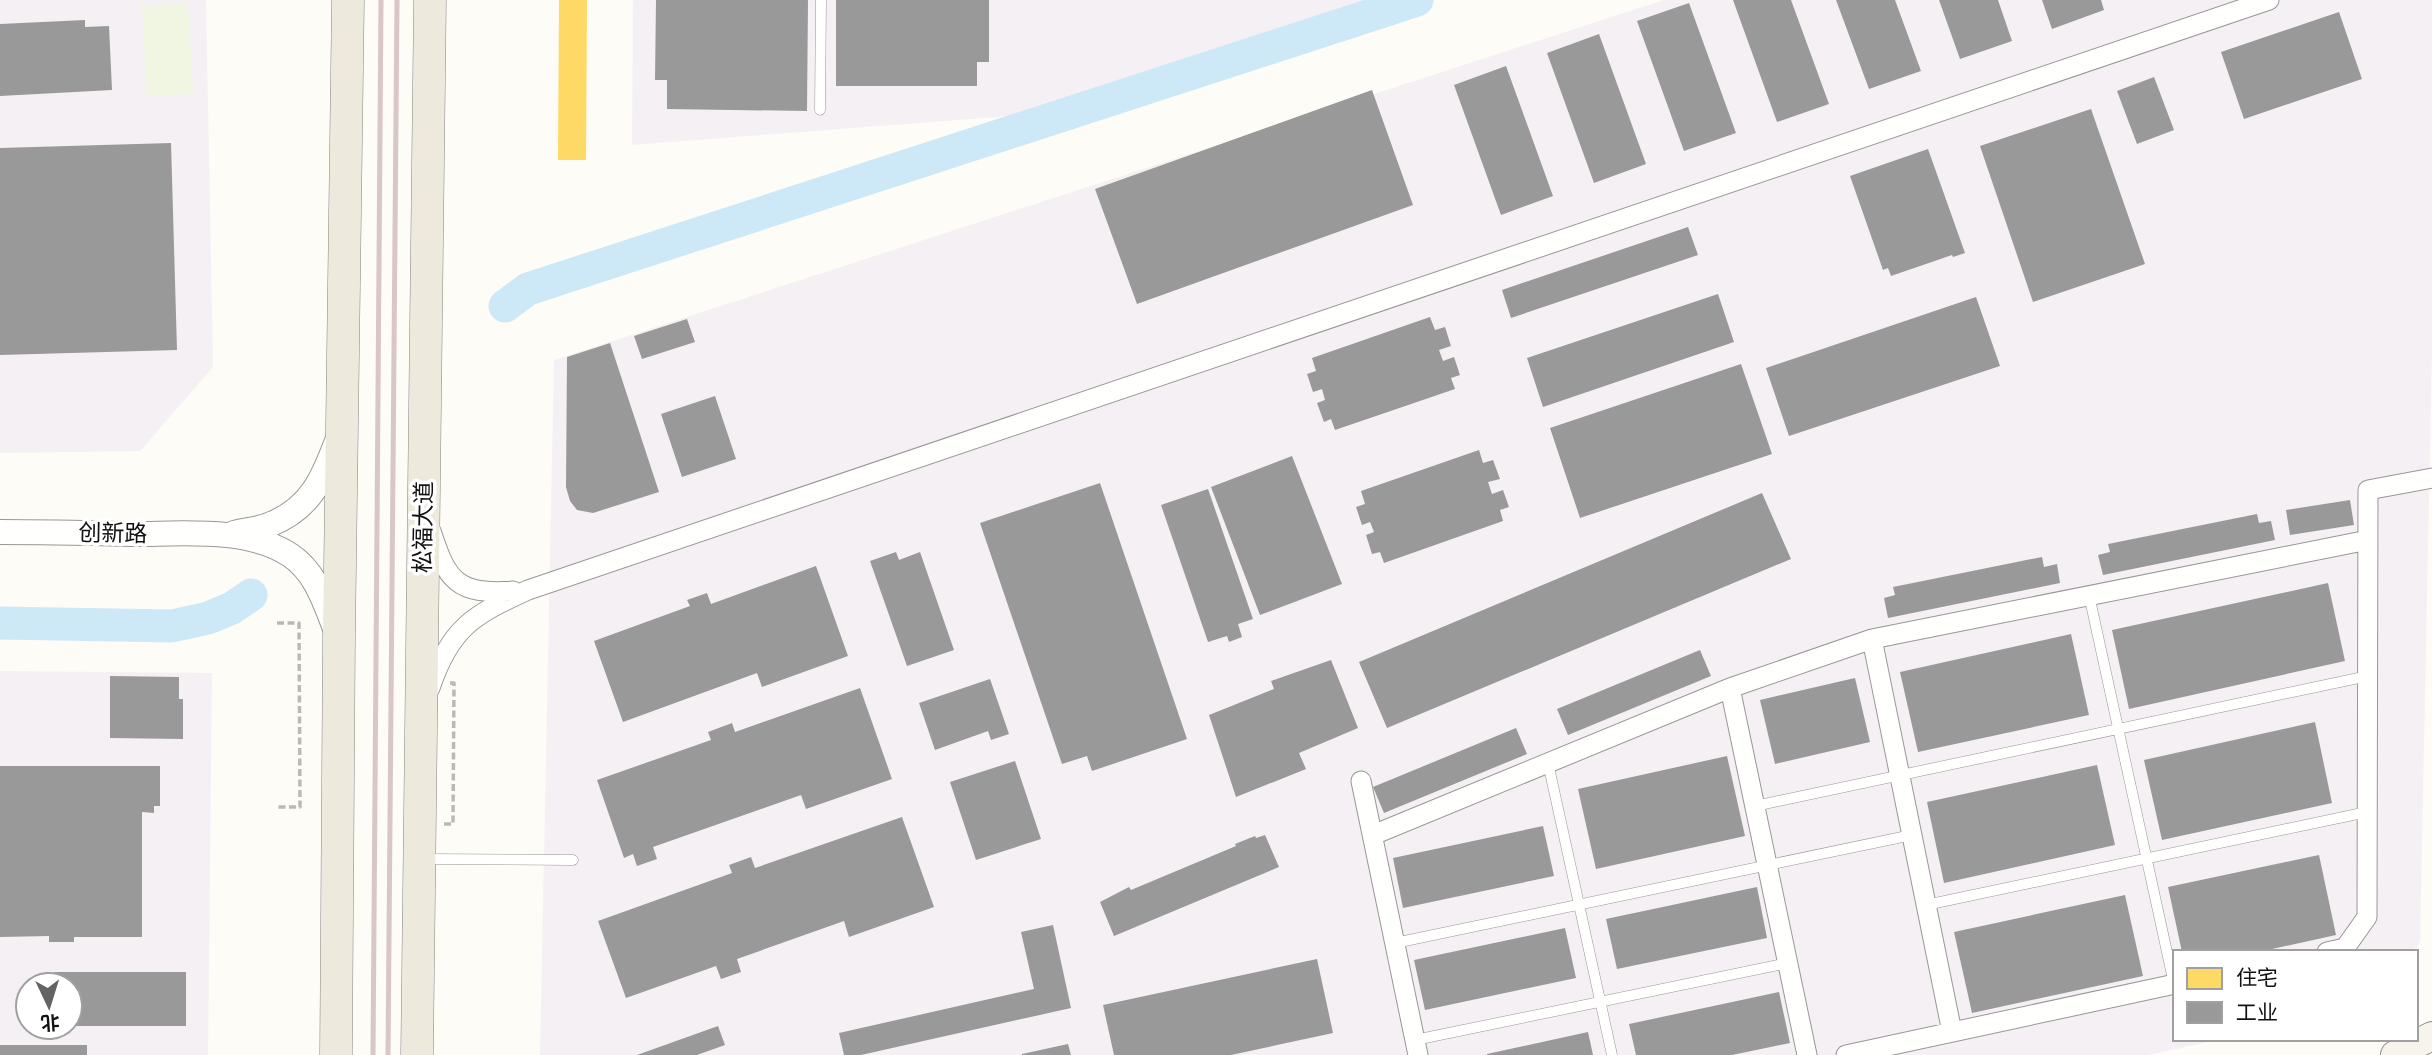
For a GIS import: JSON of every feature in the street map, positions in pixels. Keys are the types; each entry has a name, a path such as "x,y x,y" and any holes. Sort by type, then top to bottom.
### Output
{"main road":[{"path":"337,1055 339,638 348,0"},
{"name":"松福大道","path":"417,1055 430,0"},
{"path":"2398,1055 2432,1036"},
{"path":"2398,1055 2432,1048"}],"street":[{"path":"422,711 436,669 448,645 463,626 486,609 528,590 2269,0"},
{"name":"创新路","path":"226,535 270,525 312,496 323,478 343,428"},
{"path":"2336,950 2345,948 2367,917 2368,490 2432,478"},
{"path":"424,504 442,562 455,581 475,591 488,593 528,590"},
{"name":"创新路","path":"0,531 226,535 271,544 291,555 318,585 339,638"},
{"path":"1373,835 1730,688 1872,639 2368,540"},
{"path":"1872,639 1952,1032"},
{"path":"1730,688 1807,1055"},
{"path":"1360,781 1416,1048"},
{"path":"1846,1055 1886,1051 1952,1032 2173,984"}],"lane":[{"path":"820,110 821,0"},
{"path":"2089,595 2173,979"},
{"path":"1755,806 2368,676"},
{"path":"1548,763 1612,1055"},
{"path":"1926,905 2367,812"},
{"path":"1395,943 1912,835"},
{"path":"420,859 573,860"},
{"path":"1416,1048 1600,1002 1788,963"}],"path":[{"path":"277,623 299,624 300,733 300,807 278,807"},
{"path":"443,824 453,824 454,683"}],"shaded area":[{"path":"0,0 206,0 213,367 140,451 0,453"},
{"path":"633,0 1364,0 1010,116 632,145"},
{"path":"1664,0 2432,0 2432,349 2420,942 2414,950 2173,950 2173,1041 2212,1041 2149,1055 540,1055 554,360"},
{"path":"0,671 212,673 208,1055 0,1055"}],"green space":[{"path":"188,3 193,94 147,96 142,6"}],"building: 住宅":[{"path":"559,0 587,0 586,160 558,160"}],"building: 工业":[{"path":"656,0 808,0 807,111 667,109 667,80 655,80"},
{"path":"836,0 989,0 989,62 977,62 977,86 836,86"},
{"path":"1733,0 1791,0 1829,104 1777,122"},
{"path":"1836,0 1895,0 1921,71 1869,89"},
{"path":"1939,0 1998,0 2012,41 1960,59"},
{"path":"2042,0 2101,0 2104,10 2052,29"},
{"path":"1689,3 1736,133 1684,151 1637,21"},
{"path":"2339,12 2362,79 2244,119 2221,52"},
{"path":"85,20 85,27 109,26 112,90 0,96 0,24"},
{"path":"1599,34 1646,164 1594,183 1547,53"},
{"path":"1506,66 1553,196 1501,215 1454,85"},
{"path":"2154,77 2174,130 2137,144 2117,91"},
{"path":"1372,90 1413,205 1137,304 1095,189"},
{"path":"2091,109 2145,264 2033,302 1980,146"},
{"path":"171,143 177,350 0,355 0,148"},
{"path":"1928,149 1965,253 1891,276 1888,268 1883,270 1850,176"},
{"path":"1688,227 1698,255 1511,318 1502,290"},
{"path":"1718,294 1734,342 1543,407 1527,358"},
{"path":"1976,297 2000,366 1789,436 1766,368"},
{"path":"1430,317 1435,330 1445,327 1451,346 1439,350 1443,361 1454,357 1460,375 1451,378 1455,389 1335,430 1331,419 1324,422 1317,403 1325,400 1322,389 1313,392 1307,374 1316,371 1312,358"},
{"path":"687,319 695,342 642,359 634,336"},
{"path":"610,343 659,492 593,513 577,510 570,501 566,487 567,357"},
{"path":"1741,364 1772,454 1580,518 1550,428"},
{"path":"715,396 736,459 682,477 661,414"},
{"path":"1479,450 1483,463 1493,460 1500,479 1488,482 1492,494 1503,490 1509,507 1500,510 1503,521 1384,563 1380,552 1372,554 1366,535 1374,532 1370,522 1362,525 1356,507 1365,504 1361,491"},
{"path":"1292,456 1342,584 1260,615 1211,487"},
{"path":"1100,483 1187,739 1092,771 1087,756 1062,764 980,523"},
{"path":"1208,489 1253,619 1238,624 1242,637 1229,642 1227,636 1208,642 1161,505"},
{"path":"1762,493 1791,559 1387,728 1359,662"},
{"path":"2350,500 2354,525 2290,535 2286,510"},
{"path":"2257,514 2259,523 2271,521 2275,540 2103,575 2098,555 2110,552 2108,544"},
{"path":"896,552 899,560 920,552 954,650 907,666 870,561"},
{"path":"2042,557 2044,567 2057,564 2060,583 1888,618 1884,598 1895,595 1893,587"},
{"path":"816,566 848,656 762,687 757,673 623,722 594,641 690,606 687,600 707,593 711,604"},
{"path":"2328,583 2345,661 2129,709 2112,630"},
{"path":"2071,634 2089,715 1918,752 1900,672"},
{"path":"1700,650 1711,676 1568,735 1557,709"},
{"path":"1331,660 1358,728 1299,753 1306,769 1236,797 1209,715 1274,689 1271,681"},
{"path":"110,676 179,677 179,699 183,699 183,739 110,738"},
{"path":"1855,678 1870,742 1775,764 1760,700"},
{"path":"990,679 1009,734 991,740 988,731 935,750 919,703"},
{"path":"860,688 892,779 806,809 801,795 653,847 657,859 637,866 633,854 624,858 597,780 711,740 708,732 732,723 735,732"},
{"path":"2315,722 2332,803 2162,840 2144,760"},
{"path":"1516,728 1527,754 1384,813 1373,787"},
{"path":"1727,756 1745,836 1596,869 1578,789"},
{"path":"1015,761 1041,839 976,860 950,782"},
{"path":"2097,765 2115,845 1944,883 1927,802"},
{"path":"0,766 160,766 160,806 154,806 154,813 142,812 142,937 74,937 74,942 49,942 49,936 0,937"},
{"path":"902,817 934,907 849,937 844,921 737,959 741,972 721,979 716,966 626,998 598,921 732,873 729,865 751,857 755,868"},
{"path":"1543,826 1554,876 1403,908 1393,858"},
{"path":"1265,835 1279,867 1114,936 1100,902 1129,887 1131,890 1236,846 1235,844"},
{"path":"2319,855 2336,935 2267,950 2182,950 2168,887"},
{"path":"1757,887 1767,938 1617,969 1606,919"},
{"path":"2125,895 2143,976 1972,1013 1954,932"},
{"path":"1053,925 1071,1008 861,1055 844,1055 839,1033 1034,989 1021,932"},
{"path":"1565,928 1576,978 1425,1010 1414,960"},
{"path":"1317,959 1333,1033 1231,1055 1114,1055 1103,1005"},
{"path":"84,972 186,972 186,1026 84,1026"},
{"path":"1779,992 1790,1043 1732,1055 1636,1055 1629,1024"},
{"path":"718,1026 725,1045 697,1055 637,1055"},
{"path":"1588,1032 1593,1055 1487,1055 1487,1054"},
{"path":"1068,1044 1071,1055 1022,1055 1022,1054"},
{"path":"0,1045 87,1045 87,1055 0,1055"}],"waterway":[{"path":"505,306 528,289 1417,0"},
{"path":"0,623 172,626 208,618 232,608 251,595"}],"railway":[{"path":"373,1055 381,0"},
{"path":"388,1055 397,0"}]}
